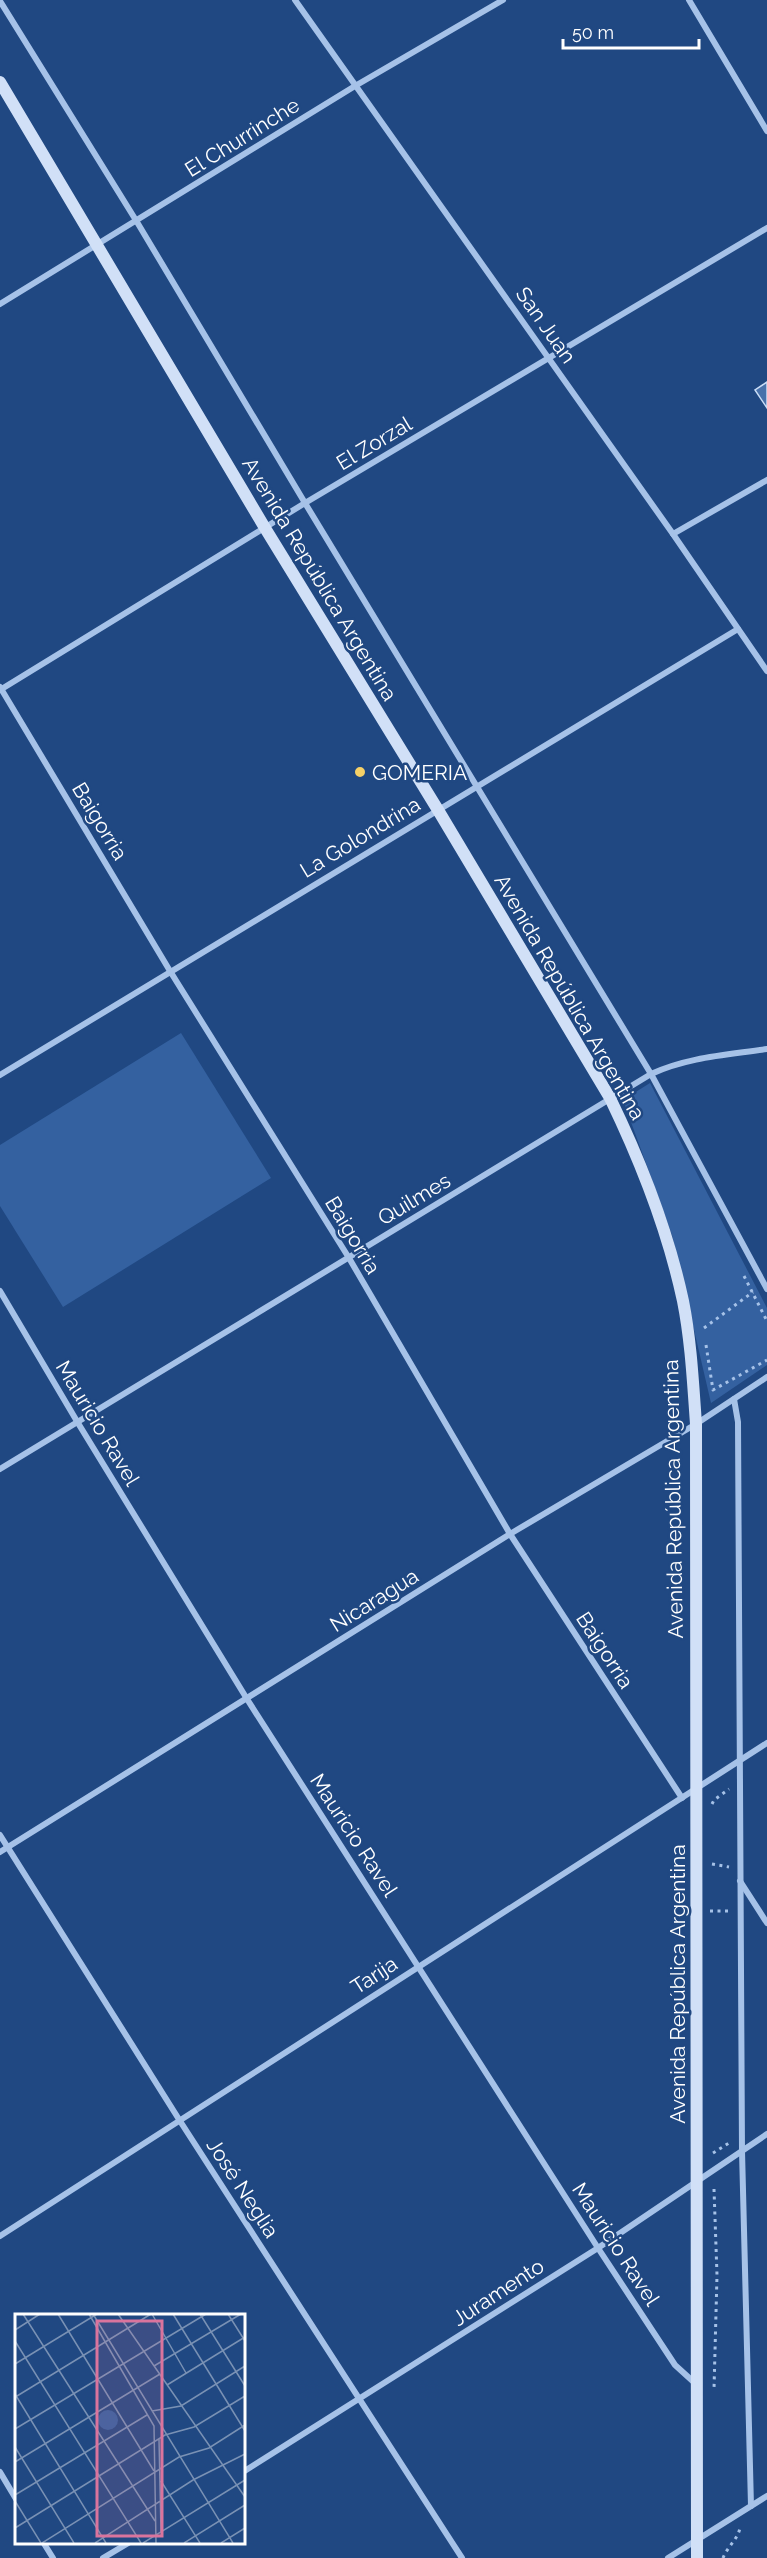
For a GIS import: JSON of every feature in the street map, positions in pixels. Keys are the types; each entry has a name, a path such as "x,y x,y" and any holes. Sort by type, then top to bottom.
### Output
{"main road":[{"name":"Avenida República Argentina","path":"0,82 265,528 438,810 610,1098 632,1144 680,1289 691,1352 696,1424 697,2558"}],"street":[{"name":"San Juan","path":"295,0 673,534 767,671"},
{"name":"El Churrinche","path":"0,304 137,222 355,86 502,0"},
{"path":"689,0 767,131"},
{"name":"Avenida República Argentina","path":"0,2 137,222 651,1074 767,1289"},
{"name":"El Zorzal","path":"0,689 305,503 767,228"},
{"path":"673,534 767,480"},
{"name":"La Golondrina","path":"0,1075 738,629"},
{"name":"Baigorria","path":"0,689 170,971 349,1258 510,1534 682,1798"},
{"name":"Quilmes","path":"0,1469 651,1074 674,1064 695,1059 767,1049"},
{"name":"Mauricio Ravel","path":"0,1291 247,1700 675,2365 698,2385"},
{"name":"Nicaragua","path":"0,1852 510,1534 696,1424 767,1377"},
{"path":"734,1399 738,1422 742,2151 751,2506"},
{"name":"Tarija","path":"0,2236 767,1743"},
{"name":"José Neglia","path":"0,1835 180,2121 462,2558"},
{"path":"740,1880 767,1923"},
{"name":"Juramento","path":"244,2471 598,2248 767,2134"},
{"path":"0,2472 15,2497"},
{"path":"668,2558 764,2497 767,2507"},
{"path":"44,2543 53,2558"},
{"path":"103,2558 127,2543"}],"path":[{"path":"704,1328 753,1292"},
{"path":"709,1810 714,1800 730,1787 732,1798"},
{"path":"729,1858 731,1874"},
{"path":"710,1875 710,1863 730,1868"},
{"path":"711,1922 710,1911 732,1911 732,1902"},
{"path":"713,2153 733,2140"},
{"path":"713,2141 717,2275 714,2393"}],"shaded area":[{"path":"181,1033 271,1178 63,1307 0,1206 0,1145"},
{"path":"650,1083 767,1308 767,1365 711,1403 672,1235 623,1100"}],"building":[{"path":"767,382 767,408 755,390"}],"place":[{"name":"GOMERIA","path":"360,772"}]}
